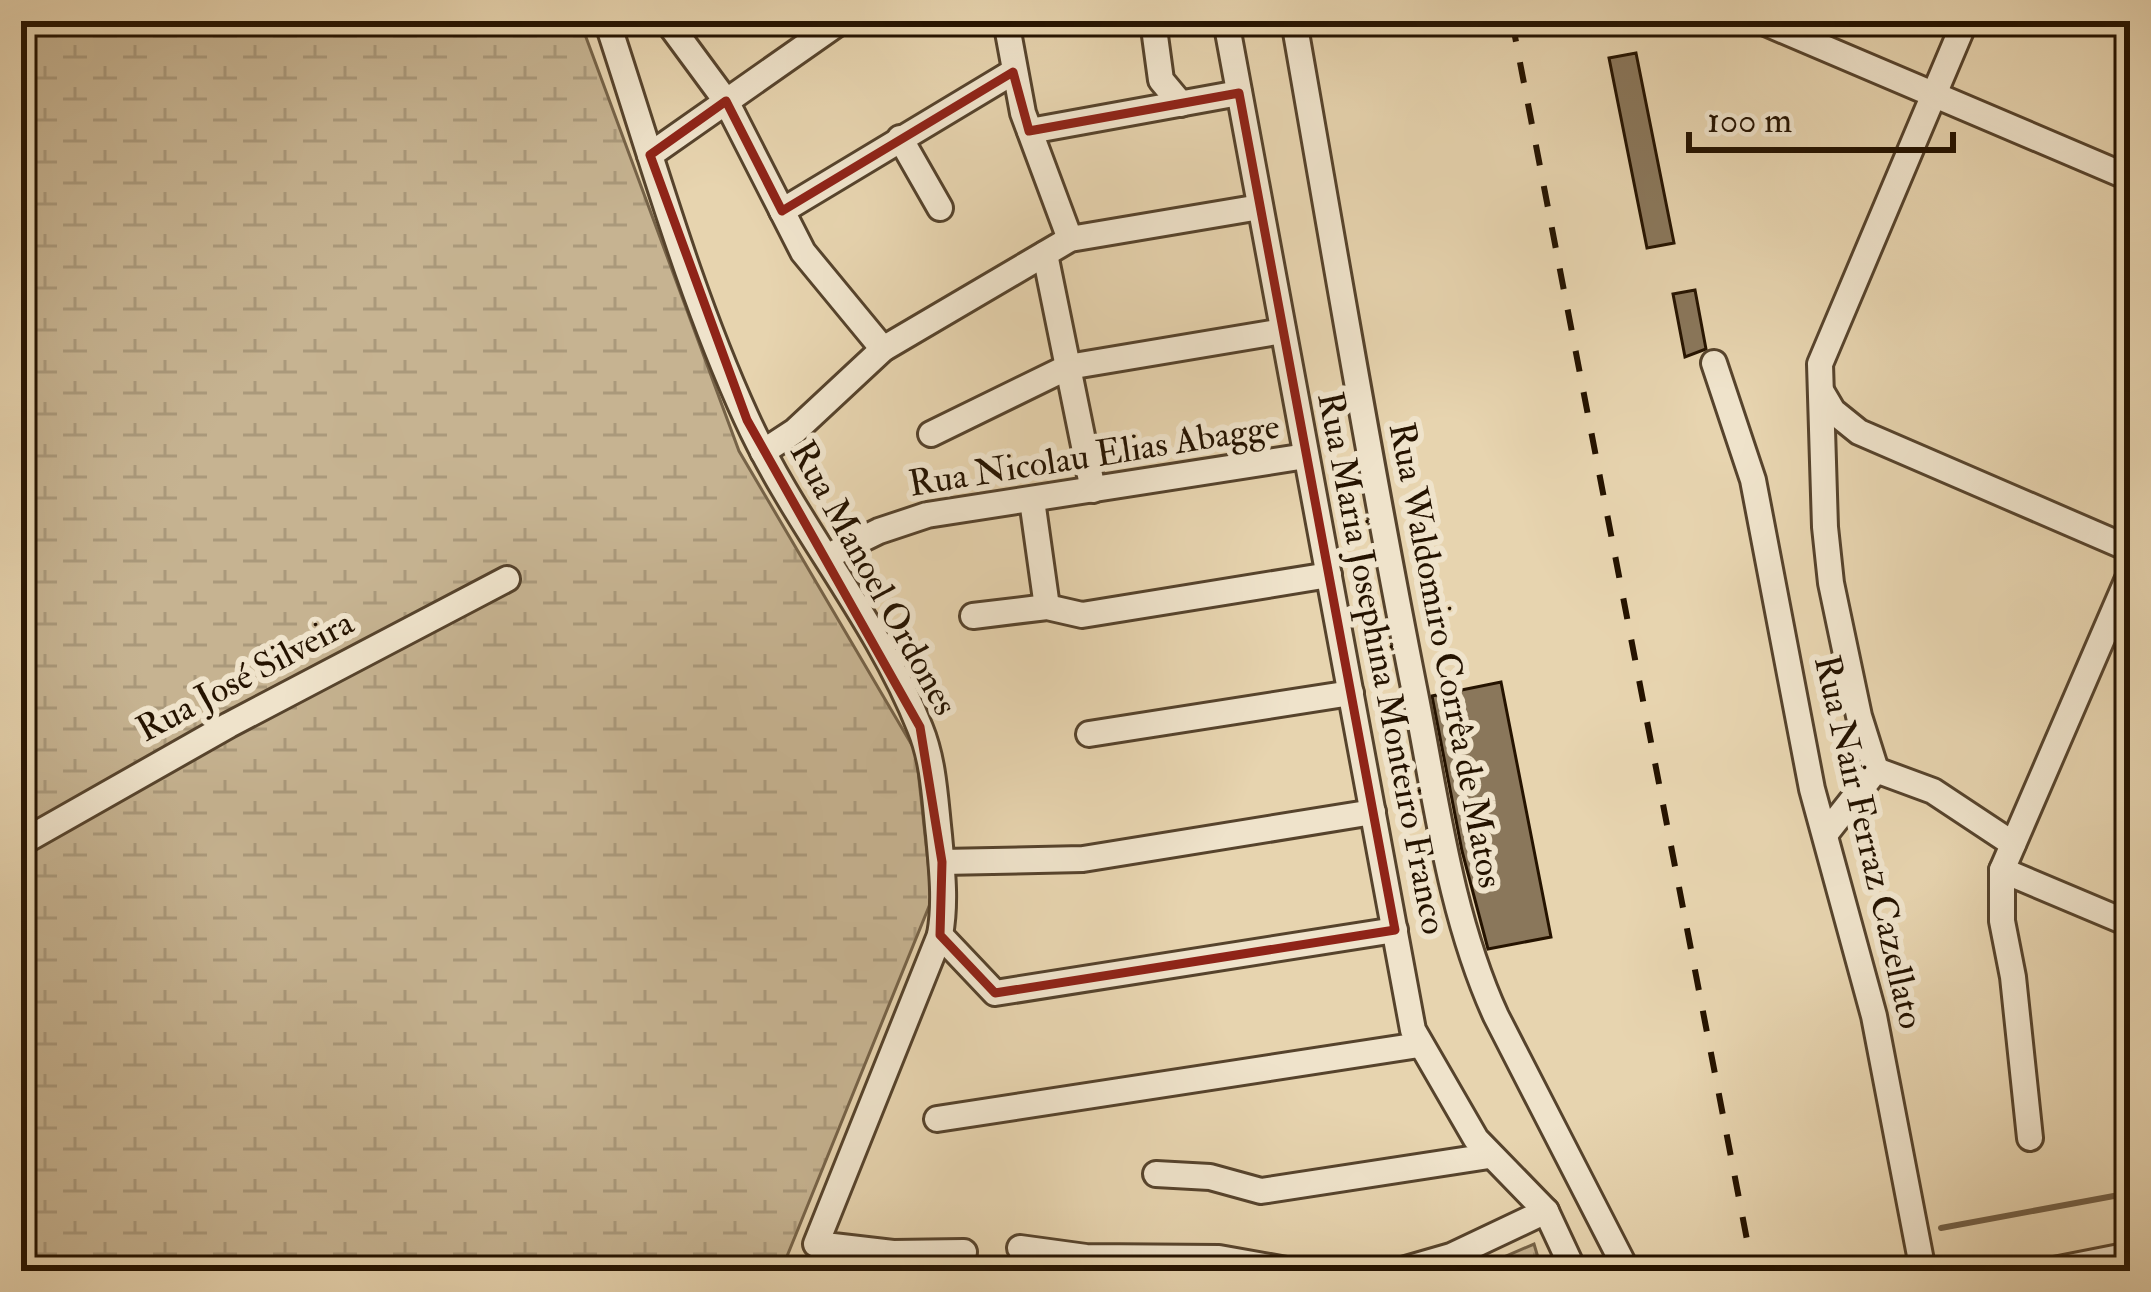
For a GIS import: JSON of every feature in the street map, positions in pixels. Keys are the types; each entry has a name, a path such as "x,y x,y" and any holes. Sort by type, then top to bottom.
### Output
{"street":[{"name":"Rua Manoel Ordones","path":"608,21 694,286 763,452 828,556 920,727 932,775 942,862 940,935 816,1244 893,1253 964,1252"},
{"path":"667,21 726,101 817,273 883,349"},
{"path":"650,155 842,21"},
{"path":"1006,21 1013,72 1030,131 1070,239"},
{"path":"1153,21 1161,80 1181,104"},
{"name":"Rua Maria Josephina Monteiro Franco","path":"1226,21 1420,1045 1489,1156 1546,1211 1574,1271"},
{"name":"Rua Waldomiro Corrêa de Matos","path":"1294,21 1390,565 1465,934 1496,1016 1627,1271"},
{"path":"1761,21 2130,178"},
{"path":"1876,770 1859,716 1831,583 1825,527 1823,352 1965,21"},
{"path":"782,212 1013,72"},
{"path":"1030,131 1239,94"},
{"path":"900,138 940,208"},
{"path":"763,452 795,431 883,349 1070,239 1260,207"},
{"path":"1046,254 1093,490"},
{"path":"931,434 1068,367 1283,331"},
{"name":"Rua Nair Ferraz Cazellato","path":"1714,363 1753,480 1812,788 1874,1016 1923,1271"},
{"path":"1822,394 1833,411 1859,432 2130,549"},
{"name":"Rua Nicolau Elias Abagge","path":"828,556 905,521 950,510 1306,456"},
{"path":"1031,500 1047,607"},
{"path":"2030,1138 2013,977 2002,921 2002,870 2130,574"},
{"path":"973,616 1047,607 1082,615 1329,575"},
{"name":"Rua José Silveira","path":"21,843 229,724 507,579"},
{"path":"1089,734 1351,693"},
{"path":"1827,832 1876,770"},
{"path":"1876,770 1934,791 2013,844"},
{"path":"942,862 1083,859 1373,812"},
{"path":"2002,870 2130,924"},
{"path":"940,935 995,993 1395,930"},
{"path":"937,1119 1420,1045"},
{"path":"1156,1174 1210,1177 1261,1191 1489,1156"},
{"path":"1399,1271 1451,1256 1546,1211"},
{"path":"1020,1247 1085,1257 1219,1258 1292,1271"},
{"path":"2049,1271 2130,1256"}],"highlighted area":[{"path":"1013,72 1029,131 1239,93 1395,930 995,993 940,935 942,862 920,727 747,420 650,155 726,101 782,211"}],"green space":[{"path":"21,21 580,21 739,451 916,752 932,899 781,1271 21,1271"},
{"path":"1534,1244 1542,1271 1472,1271"}],"building":[{"path":"1636,53 1674,243 1647,248 1609,58"},
{"path":"1695,290 1706,349 1685,357 1673,294"},
{"path":"1501,682 1551,937 1488,949 1462,851 1432,696"}],"waterway":[{"path":"1941,1228 2130,1193"},
{"path":"1489,1271 1533,1258"}],"railway":[{"path":"1512,21 1753,1271"}]}
